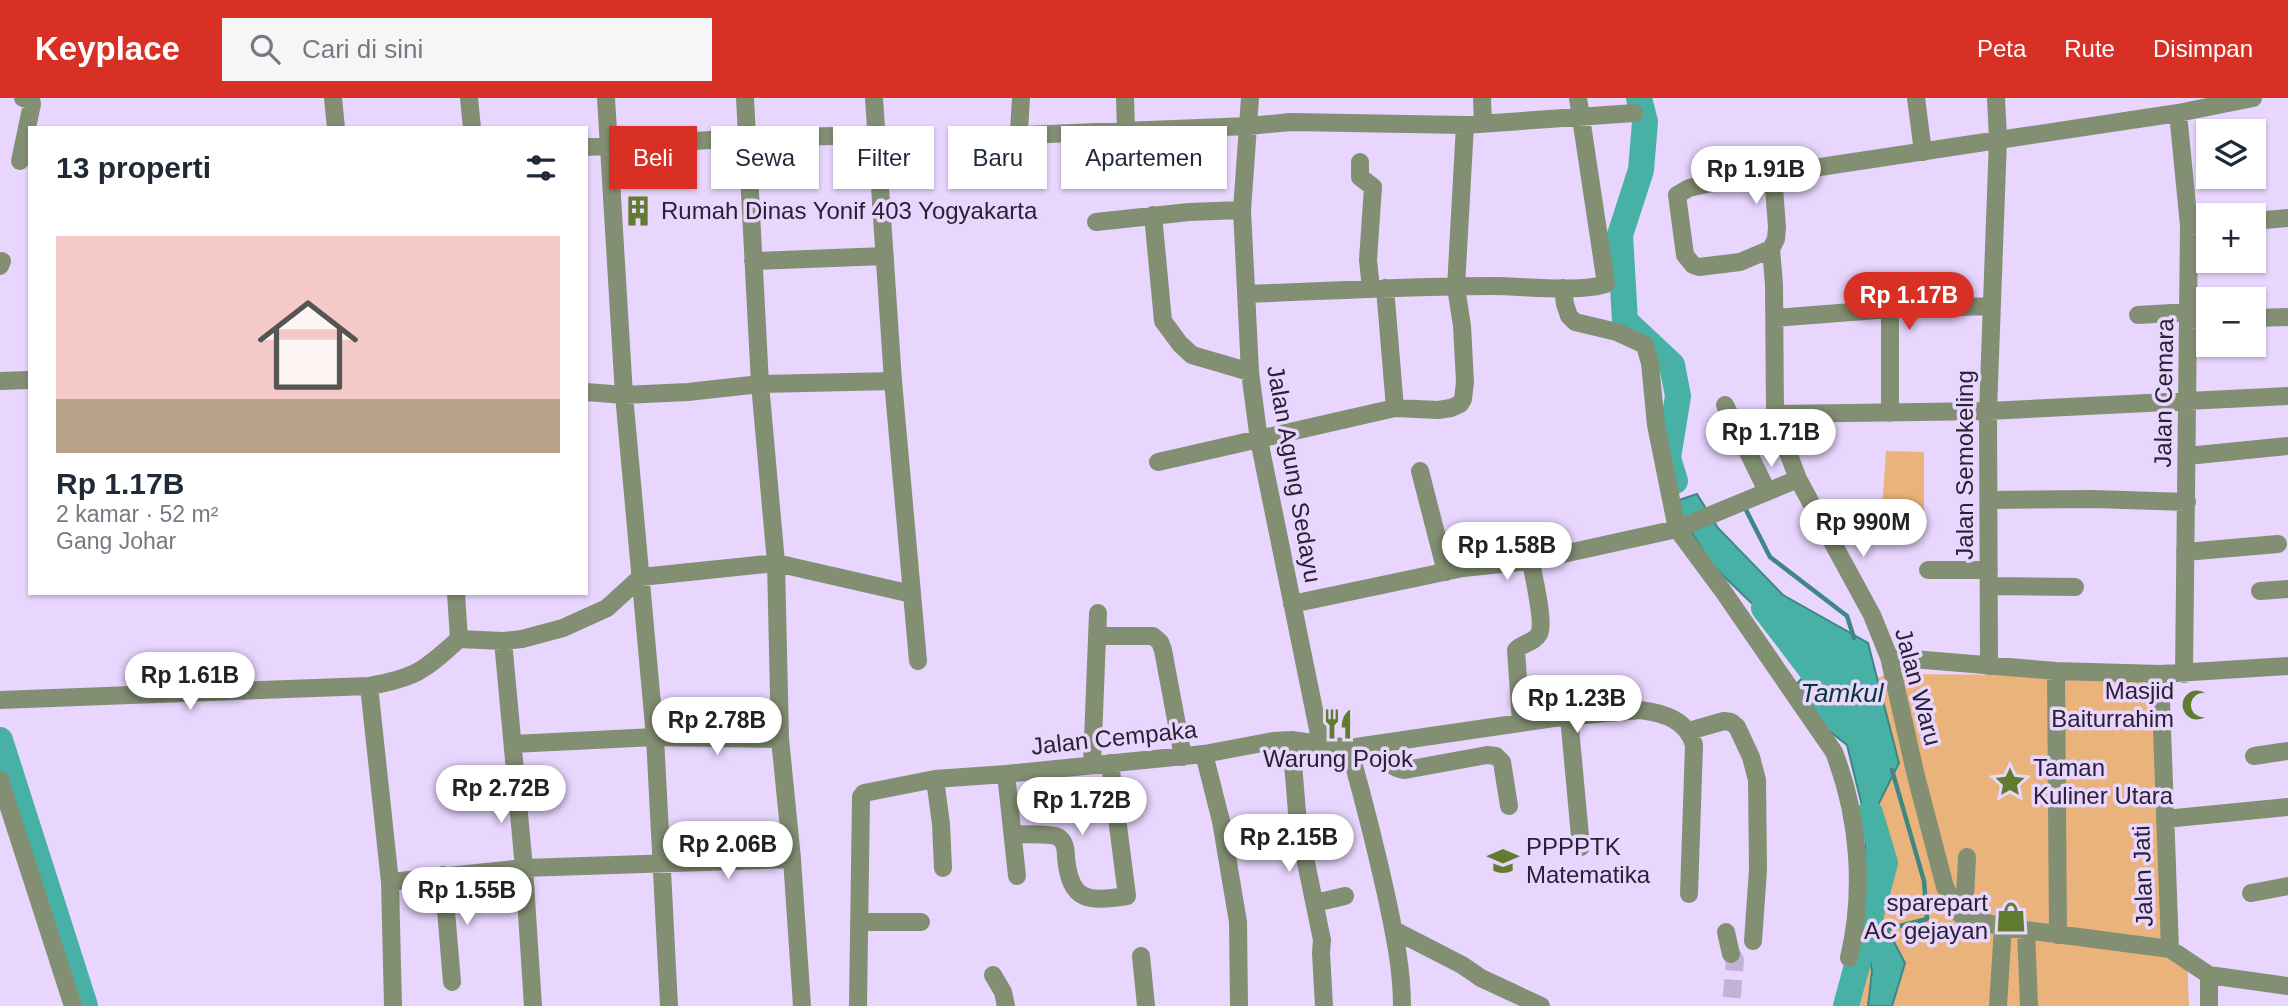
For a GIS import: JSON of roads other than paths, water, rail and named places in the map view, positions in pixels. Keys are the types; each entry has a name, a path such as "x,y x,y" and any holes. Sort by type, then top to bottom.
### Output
{"street":[{"path":"20,161 32,104 31,100 23,98"},
{"path":"333,98 336,126"},
{"path":"469,98 472,126"},
{"path":"588,147 609,144 606,98"},
{"path":"745,98 746,126"},
{"path":"874,98 876,126"},
{"path":"1021,98 1019,131 1023,135 1061,134"},
{"path":"1125,98 1126,126"},
{"name":"Jalan Agung Sedayu","path":"1250,98 1242,210 1250,372 1259,440 1292,604 1334,746 1369,818 1400,962 1402,1006"},
{"path":"1158,462 1395,408 1445,410 1460,404 1465,382 1462,326 1456,287 1474,125 1482,98"},
{"path":"1916,98 1923,152"},
{"name":"Jalan Semokeling","path":"1989,666 1988,411 1998,139 1996,98"},
{"path":"1773,175 1777,227 1776,239 1771,249 1740,262 1699,267 1690,263 1685,255 1677,197 1681,192 1707,184 2178,113 2253,98"},
{"path":"1227,127 1291,122 1474,125 1579,107 1634,113"},
{"path":"1247,294 1378,288 1563,288 1606,284 1579,107"},
{"name":"Jalan Cemara","path":"2178,113 2189,226 2185,674"},
{"path":"1360,162 1360,177 1373,187 1368,260 1378,288 1395,408"},
{"path":"612,189 624,395 655,737 669,1006"},
{"path":"749,189 760,384 776,563 780,739 792,859 802,1006"},
{"path":"881,189 893,381 918,661"},
{"path":"1096,222 1153,215 1242,210"},
{"path":"1153,215 1163,321 1192,355 1250,372"},
{"path":"2266,220 2288,218"},
{"path":"2189,226 2196,226"},
{"name":"Jalan Waru","path":"1771,249 1775,318 1775,423 1798,480 1872,615 1889,657 1945,887 1954,906 1965,918"},
{"path":"753,261 885,256"},
{"path":"1563,288 1565,304 1574,322 1617,332 1645,345 1650,363 1656,425 1681,528 1834,752 1844,778 1858,865 1858,910 1850,958"},
{"path":"1775,318 1890,309 1992,306"},
{"path":"1890,309 1891,414"},
{"path":"2138,315 2196,317"},
{"path":"2266,318 2288,317"},
{"path":"0,381 28,380"},
{"path":"588,392 624,395 688,392 760,384 893,381"},
{"path":"1775,414 1988,411 2288,396"},
{"path":"1725,405 1763,493"},
{"path":"2188,456 2288,446"},
{"path":"1420,471 1446,572"},
{"path":"1292,604 1480,565 1531,561 1681,528 1798,480"},
{"path":"1989,500 2188,502"},
{"path":"2185,552 2278,544"},
{"path":"1521,723 1516,650 1533,640 1540,632 1531,561"},
{"path":"5,699 369,686 402,680 424,670 459,639 503,642 563,628 607,608 641,577 776,563 912,594"},
{"path":"1928,570 2075,587"},
{"path":"2260,591 2288,589"},
{"path":"456,595 459,639"},
{"path":"1091,764 1098,613"},
{"path":"1098,636 1153,636 1160,642 1182,757"},
{"path":"503,642 524,868 533,1006"},
{"path":"1889,657 2056,671 2160,674 2288,666"},
{"path":"2056,671 2058,936"},
{"name":"Jalan Jati","path":"2160,674 2170,949"},
{"path":"369,686 390,882 393,1006"},
{"name":"Jalan Cempaka","path":"858,1006 861,795 864,793 935,779 1006,775 1091,764 1182,757 1273,741 1291,740 1334,746 1376,744 1569,716 1640,710 1673,719 1689,731"},
{"path":"1569,716 1581,847"},
{"path":"1689,894 1694,756 1689,731 1724,721 1731,722 1737,727 1751,757 1757,780 1758,870 1754,942"},
{"path":"513,744 655,737 780,739"},
{"path":"1291,740 1298,824 1322,940 1324,1006"},
{"path":"1376,744 1389,764 1405,770 1487,755 1496,756 1502,762 1509,806"},
{"path":"2254,755 2288,751"},
{"path":"1203,754 1221,821 1238,922 1239,1006"},
{"path":"1013,834 1054,836 1060,839 1066,850 1070,882 1077,893 1101,900 1127,896 1110,763"},
{"path":"1006,775 1017,876"},
{"path":"935,779 943,868"},
{"path":"0,780 73,1006"},
{"path":"2165,819 2288,807"},
{"path":"1967,857 1965,918 2058,936 2170,949 2209,975 2288,986"},
{"path":"390,882 524,868 792,859"},
{"path":"443,875 452,982"},
{"path":"2250,893 2288,886"},
{"path":"1315,903 1345,896"},
{"path":"859,922 921,922"},
{"path":"1998,1006 2003,927"},
{"path":"1394,930 1462,965 1481,978 1541,1006"},
{"path":"2026,930 2029,1006"},
{"path":"1726,932 1731,954"},
{"path":"1141,956 1146,1006"},
{"path":"993,975 1003,992 1006,1006"},
{"path":"2209,975 2209,1006"}],"water":[{"name":"Tamkul","path":"1697,494 1718,528 1783,595 1868,643 1899,763 1878,805 1880,852 1877,909 1905,963 1892,1006 1868,1006 1872,971 1861,899 1867,826 1847,745 1814,719 1792,689 1815,664 1712,565 1673,502"}],"waterway":[{"path":"1639,98 1645,122 1641,170 1620,235 1625,321 1672,365 1678,396 1668,458 1675,481"},
{"path":"1744,506 1770,557 1847,616 1854,638"},
{"path":"1764,608 1832,697"},
{"path":"0,740 85,1006"},
{"path":"1884,930 1927,919 1924,881 1892,770"},
{"path":"1846,1006 1885,863 1870,813"}],"tunnel":[{"path":"1731,954 1735,960 1731,1006"}],"place":[{"name":"Rumah Dinas Yonif 403 Yogyakarta","path":"638,211"},
{"name":"Masjid Baiturrahim","path":"2197,705"},
{"name":"Warung Pojok","path":"1338,724"},
{"name":"Taman Kuliner Utara","path":"2010,782"},
{"name":"PPPPTK Matematika","path":"1503,861"},
{"name":"sparepart AC gejayan","path":"2011,917"}]}
